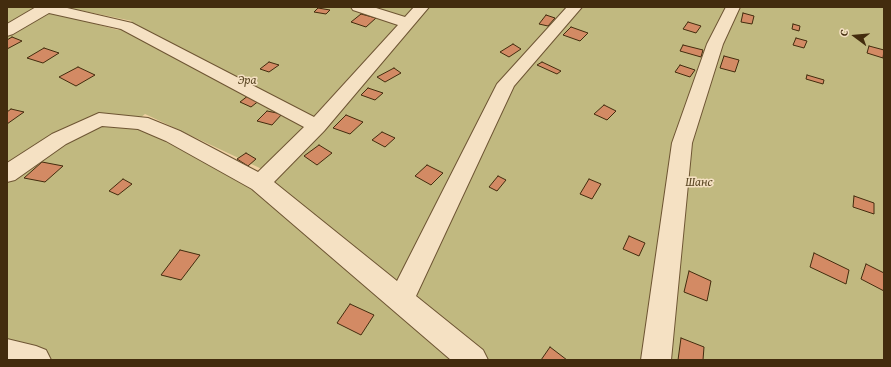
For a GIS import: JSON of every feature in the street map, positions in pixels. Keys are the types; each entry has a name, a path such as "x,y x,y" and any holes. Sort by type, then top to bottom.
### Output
{"street":[{"path":"7,31 44,7 126,26 317,126"},
{"path":"358,7 409,23"},
{"path":"260,183 317,126 422,7"},
{"path":"401,300 506,84 575,7"},
{"path":"656,360 682,143 715,44 733,7"},
{"path":"7,174 59,138 99,119 141,123 173,136 260,183 473,360"},
{"path":"7,353 36,360"}],"green space":[{"path":"7,7 40,7 7,26"},
{"name":"Шанс","path":"64,7 414,7 264,170 145,114 134,123 263,194 429,7 884,7 884,360 7,360 7,35 50,12 118,30 132,21"}],"building":[{"path":"318,8 330,10 326,14 314,12"},
{"path":"743,13 754,16 752,24 741,22"},
{"path":"361,14 376,18 366,27 351,22"},
{"path":"546,15 555,18 548,26 539,24"},
{"path":"688,22 701,26 696,33 683,29"},
{"path":"793,24 800,26 799,31 792,29"},
{"path":"571,27 588,33 580,41 563,35"},
{"path":"12,37 22,41 7,49 7,40"},
{"path":"796,38 807,41 804,48 793,45"},
{"path":"513,44 521,49 509,57 500,52"},
{"path":"683,45 703,50 701,57 680,51"},
{"path":"869,46 884,50 883,58 867,53"},
{"path":"44,48 59,53 43,63 27,58"},
{"path":"724,56 739,60 735,72 720,68"},
{"path":"269,62 279,65 269,72 260,69"},
{"path":"542,62 561,71 557,74 537,65"},
{"path":"680,65 695,70 690,77 675,72"},
{"path":"78,67 95,75 76,86 59,77"},
{"path":"394,68 401,73 385,82 377,77"},
{"path":"807,75 824,80 823,84 806,79"},
{"path":"368,88 383,93 375,100 361,95"},
{"path":"249,95 260,100 251,107 240,102"},
{"path":"604,105 616,111 607,120 594,114"},
{"path":"11,109 24,112 7,124 7,112"},
{"path":"267,111 282,114 272,125 257,121"},
{"path":"346,115 363,122 350,134 333,128"},
{"path":"382,132 395,138 385,147 372,140"},
{"path":"319,145 332,153 317,165 304,156"},
{"path":"246,153 256,159 248,166 237,159"},
{"path":"42,162 63,166 45,182 24,178"},
{"path":"427,165 443,173 431,185 415,176"},
{"path":"498,176 506,180 497,191 489,187"},
{"path":"123,179 132,184 118,195 109,191"},
{"path":"589,179 601,184 592,199 580,194"},
{"path":"854,196 874,203 874,214 853,207"},
{"path":"629,236 645,243 639,256 623,249"},
{"path":"180,250 200,255 181,280 161,275"},
{"path":"814,253 849,270 846,284 810,267"},
{"path":"866,264 884,273 884,291 861,279"},
{"path":"689,271 711,281 707,301 684,292"},
{"path":"350,304 374,315 361,335 337,323"},
{"path":"681,338 704,347 703,360 678,360"},
{"path":"550,347 567,360 541,360"}],"park label":[{"name":"Эра","path":"247,81"}]}
